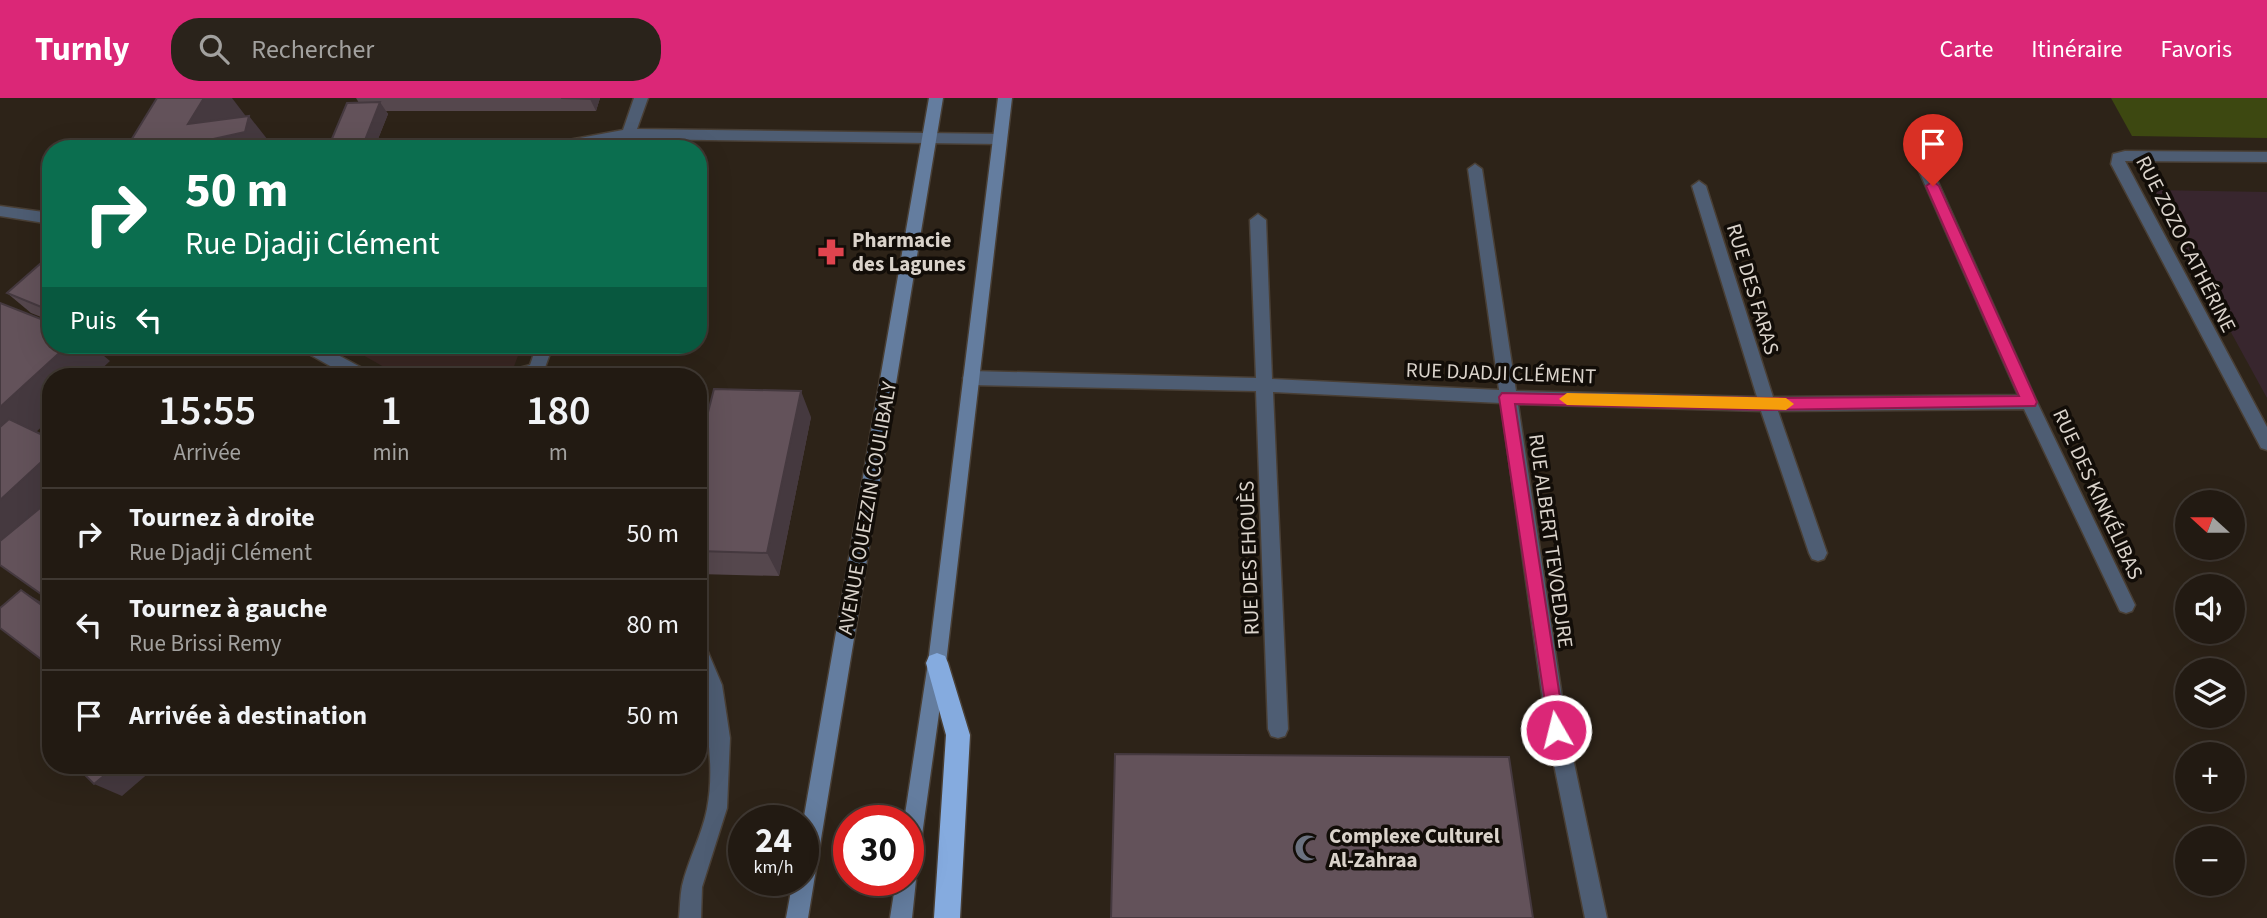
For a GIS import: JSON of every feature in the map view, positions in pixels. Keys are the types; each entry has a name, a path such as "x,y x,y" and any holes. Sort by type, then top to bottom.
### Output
{"highway":[{"path":"937,663 958,735 947,918"}],"street":[{"path":"627,140 641,98"},
{"name":"AVENUE OUEZZIN COULIBALY","path":"797,918 936,98"},
{"path":"917,805 937,663 1005,98"},
{"path":"707,141 1000,139"},
{"name":"RUE ZOZO CATHÉRINE","path":"2267,158 2125,156 2118,158 2118,164 2267,443"},
{"name":"RUE DES KINKÉLIBAS","path":"1922,162 2029,402 2126,606"},
{"name":"RUE ALBERT TEVOEDJRE","path":"1475,169 1556,730 1596,918"},
{"name":"RUE DES FARAS","path":"1699,186 1767,404 1818,553"},
{"path":"0,211 42,218"},
{"name":"RUE DES EHOUÈS","path":"1258,220 1278,729"},
{"path":"322,354 348,368"},
{"name":"RUE DJADJI CLÉMENT","path":"971,378 1265,385 1507,397 1767,404 2029,402"},
{"path":"690,918 692,887 717,808 720,738 712,685 707,673"},
{"path":"901,918 904,896"}],"shaded area":[{"path":"2153,190 2267,192 2267,398"},
{"path":"361,354 519,354 513,368 386,368"}],"green space":[{"path":"2111,98 2267,98 2267,138 2132,136"}],"building":[{"path":"157,98 204,98 188,124 249,116 245,132 209,140 131,140"},
{"path":"380,102 365,140 331,140 347,103"},
{"path":"40,264 42,265 42,307 7,293"},
{"path":"0,303 42,319 42,354 58,354 0,407"},
{"path":"714,389 801,391 767,553 707,551 707,416"},
{"path":"9,419 42,435 42,461 0,500 0,427"},
{"path":"42,506 42,595 0,565 0,541"},
{"path":"21,590 42,605 42,660 0,628 0,608"},
{"name":"Complexe Culturel Al-Zahraa","path":"1115,754 1509,757 1533,918 1111,918"},
{"path":"84,774 106,774 94,784"}],"slow traffic":[{"path":"1567,399 1786,404"}],"place":[{"name":"Pharmacie des Lagunes","path":"831,252"},
{"name":"Complexe Culturel Al-Zahraa","path":"1308,848"}],"route":[{"path":"1556,730 1507,397 1767,404 2029,402 1933,186"}]}
